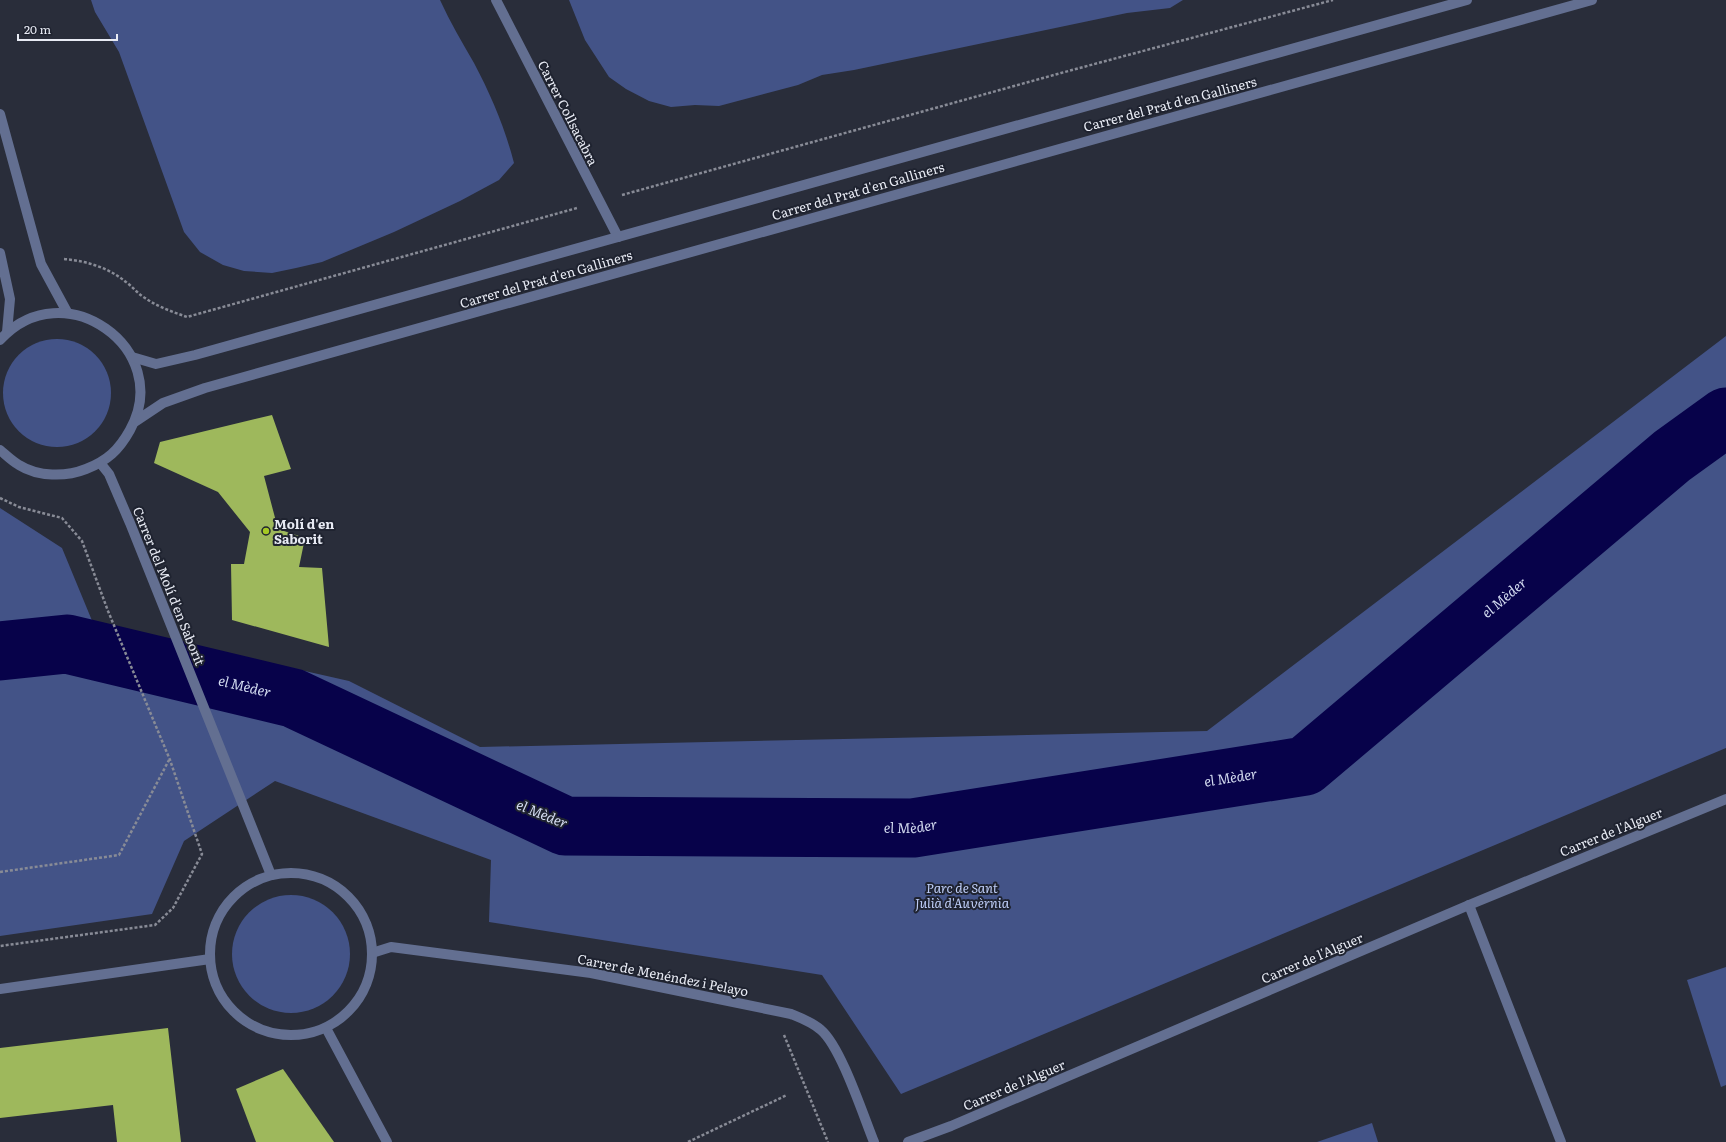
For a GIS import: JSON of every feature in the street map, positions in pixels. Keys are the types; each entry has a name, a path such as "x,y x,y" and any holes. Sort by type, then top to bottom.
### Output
{"street":[{"name":"Carrer Collsacabra","path":"496,0 618,237"},
{"name":"Carrer del Prat d'en Galliners","path":"132,357 156,364 195,355 1467,0"},
{"name":"Carrer del Prat d'en Galliners","path":"136,421 163,403 205,388 1592,0"},
{"path":"0,114 41,264 67,312"},
{"path":"0,253 10,300 8,332"},
{"path":"0,340 8,332 29,319 47,314 67,312 101,324 122,342 132,357 139,376 140,393 140,406 136,421 122,445 101,464 75,473 47,474 20,466 0,450"},
{"name":"Carrer del Molí d'en Saborit","path":"101,464 109,474 130,523 167,620 271,875"},
{"name":"Carrer de l'Alguer","path":"908,1142 951,1126 1469,905 1726,799"},
{"path":"296,873 320,878 341,890 358,907 369,930 372,953 369,976 360,997 345,1015 326,1028 303,1035 279,1035 256,1028 236,1016 222,997 212,975 210,959 211,936 219,916 233,898 251,884 271,875 296,873"},
{"path":"1469,905 1561,1142"},
{"name":"Carrer de Menéndez i Pelayo","path":"372,953 391,947 591,973 791,1014 809,1022 821,1030 835,1046 874,1142"},
{"path":"0,989 210,959"},
{"path":"326,1028 387,1142"}],"path":[{"path":"60,258 80,260 104,268 125,281 144,298 164,309 187,317 1061,72 1333,0"},
{"path":"0,498 19,507 62,518 82,541 108,611 170,760 202,854 173,908 155,925 0,946"},
{"path":"0,872 119,855 170,760"},
{"path":"784,1035 828,1142"},
{"path":"688,1142 787,1095"}],"green space":[{"path":"91,0 440,0 492,99 502,124 514,163 499,180 460,201 394,232 322,262 272,273 244,271 223,265 200,252 184,232 119,52 95,12"},
{"path":"569,0 1183,0 1170,8 1127,13 854,70 822,75 798,85 719,106 695,105 671,107 649,101 626,89 609,77 585,40"},
{"name":"Parc de Sant Julià d'Auvèrnia","path":"1726,336 1726,748 901,1094 822,975 489,922 491,860 275,781 184,841 152,914 0,936 0,508 62,548 93,623 349,681 480,747 1207,731"},
{"path":"57,339 67,340 87,348 95,355 102,363 110,383 110,403 102,423 95,431 87,438 67,446 57,447 47,446 27,438 19,431 12,423 4,403 3,393 4,383 12,363 19,355 27,348 47,340"},
{"path":"291,895 302,896 313,900 324,905 333,912 340,921 345,932 349,943 349,965 345,976 340,987 333,996 324,1003 313,1008 302,1012 291,1013 280,1012 269,1008 258,1003 249,996 242,987 237,976 233,965 232,954 233,943 237,932 242,921 249,912 258,905 269,900 280,896"},
{"path":"1726,967 1726,1085 1721,1087 1687,980"},
{"path":"1372,1123 1378,1142 1317,1142"}],"building":[{"name":"Molí d'en Saborit","path":"272,415 291,469 264,476 278,529 305,538 299,567 322,568 329,647 232,620 231,564 244,564 250,532 218,492 154,463 160,442"},
{"path":"168,1028 181,1142 117,1142 113,1105 0,1118 0,1048"},
{"path":"283,1069 334,1142 256,1142 236,1089"}],"waterway":[{"name":"el Mèder","path":"0,651 67,644 293,698 565,826 913,828 1305,766 1672,456 1726,417"}],"place":[{"name":"Molí d'en Saborit","path":"266,531"}]}
